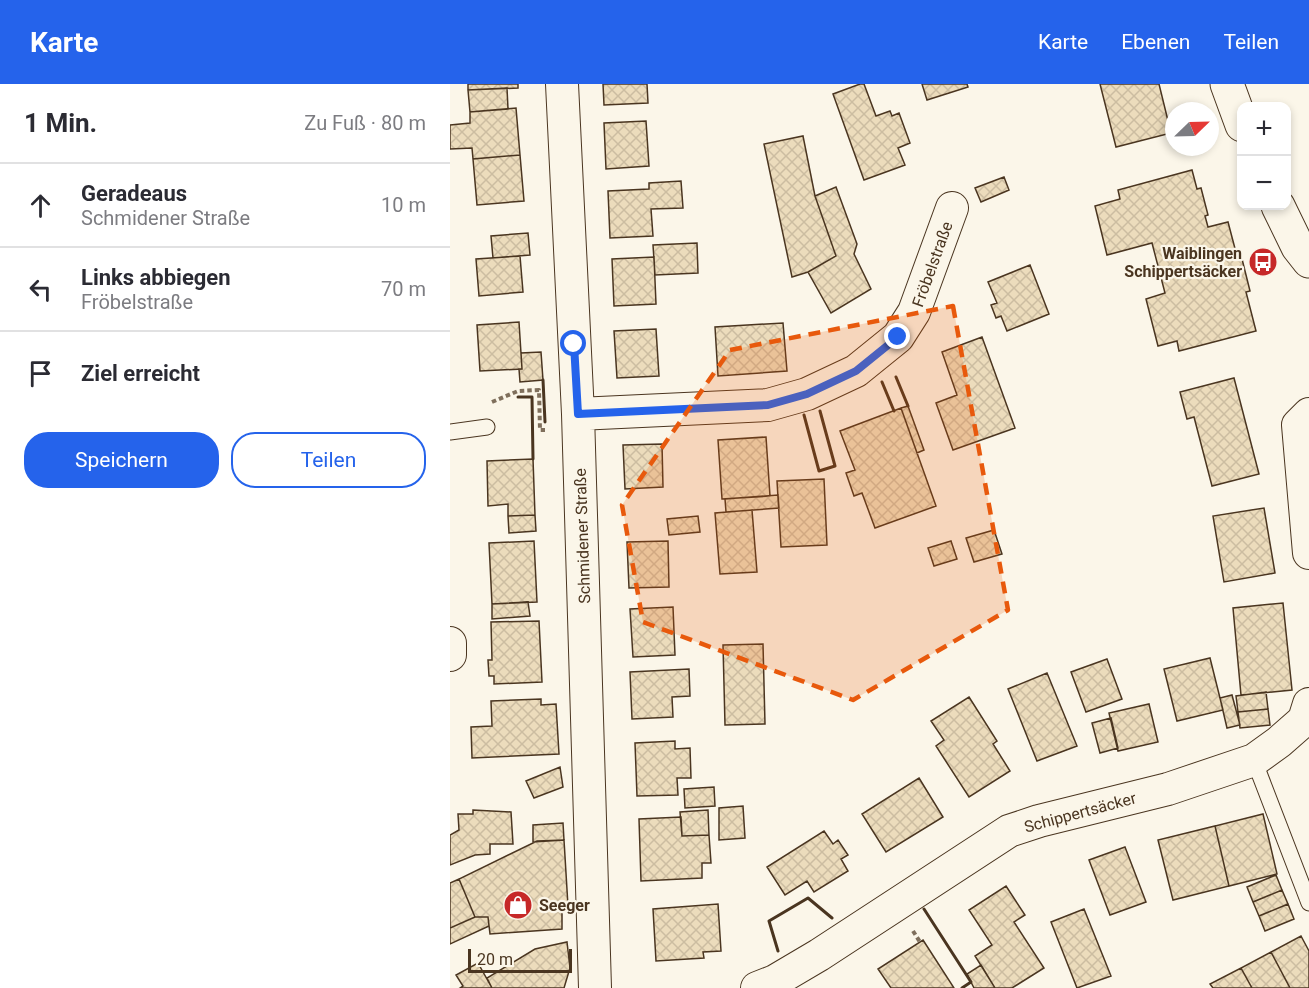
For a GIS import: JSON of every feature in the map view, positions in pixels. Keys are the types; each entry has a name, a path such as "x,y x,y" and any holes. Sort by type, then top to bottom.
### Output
{"street":[{"name":"Schmidener Straße","path":"561,84 578,414 595,988"},
{"path":"1227,84 1237,111"},
{"name":"Fröbelstraße","path":"578,414 768,405 807,394 856,371 898,337 914,312 952,208"},
{"path":"1280,210 1298,247 1309,261"},
{"path":"1309,414 1298,425 1309,553"},
{"path":"450,643 450,655"},
{"name":"Schippertsäcker","path":"758,988 775,981 819,955 1009,831 1039,821 1168,789 1254,760 1304,720 1309,704"}],"lane":[{"path":"450,432 487,428"},
{"path":"1254,760 1309,903"}],"path":[{"path":"518,391 539,390 540,424"}],"highlighted area":[{"path":"953,306 1008,610 853,700 643,622 622,505 730,350"}],"building":[{"path":"468,84 518,84 518,88 468,90"},
{"path":"603,84 647,84 648,103 604,105"},
{"path":"864,84 876,116 890,111 892,116 899,113 910,143 898,148 905,165 864,180 833,94"},
{"path":"922,84 967,84 968,87 927,100"},
{"path":"1100,84 1159,84 1165,108 1165,135 1116,147"},
{"path":"507,88 508,109 470,112 468,90"},
{"path":"516,108 520,155 473,159 472,148 450,149 450,125 470,123 470,112"},
{"path":"646,121 649,166 606,169 604,123"},
{"path":"803,136 815,196 836,256 808,272 792,277 764,144"},
{"path":"520,155 524,201 477,205 473,159"},
{"path":"1192,170 1197,189 1201,188 1208,215 1205,216 1208,227 1228,222 1238,260 1242,259 1250,291 1246,292 1256,331 1179,351 1177,341 1158,346 1146,299 1165,293 1152,243 1107,255 1095,206 1120,199 1118,190"},
{"path":"1004,177 1009,190 981,202 975,188"},
{"path":"681,181 683,208 651,209 653,236 610,238 608,191 649,189 649,183"},
{"path":"836,187 857,244 854,254 871,289 831,313 808,272 836,256 815,196"},
{"path":"528,233 530,255 493,258 491,236"},
{"path":"697,243 698,273 655,275 653,245"},
{"path":"520,256 523,292 479,296 476,259"},
{"path":"654,257 656,304 614,306 612,259"},
{"path":"1030,265 1049,314 1007,331 1001,316 996,318 991,305 997,303 988,282"},
{"path":"519,322 522,369 480,371 477,325"},
{"path":"783,323 787,371 718,376 715,327"},
{"path":"656,329 659,376 617,378 614,331"},
{"path":"982,337 1015,428 953,450 936,403 957,395 942,352"},
{"path":"541,352 543,380 520,382 521,353"},
{"path":"1234,378 1259,474 1212,486 1194,417 1187,419 1180,392"},
{"path":"908,406 924,450 917,453 901,408"},
{"path":"901,408 936,506 875,528 862,493 854,496 846,473 855,470 840,431"},
{"path":"766,437 770,496 722,499 718,440"},
{"path":"662,444 663,487 625,489 623,445"},
{"path":"533,459 535,515 508,516 508,504 488,506 487,461"},
{"path":"824,479 827,545 781,547 777,481"},
{"path":"778,495 779,508 726,512 725,499"},
{"path":"1264,508 1275,573 1224,582 1213,516"},
{"path":"752,510 757,572 720,574 715,513"},
{"path":"535,515 536,531 509,533 508,516"},
{"path":"698,516 700,532 669,535 667,519"},
{"path":"994,530 1002,554 974,562 966,538"},
{"path":"534,541 537,602 492,604 489,543"},
{"path":"668,541 669,587 629,588 627,542"},
{"path":"951,541 957,559 934,566 928,548"},
{"path":"528,602 530,616 492,619 492,604"},
{"path":"1283,603 1292,690 1241,695 1233,608"},
{"path":"673,607 675,655 633,657 630,609"},
{"path":"539,621 542,682 494,684 494,676 489,676 488,660 492,660 491,622"},
{"path":"763,644 765,724 725,725 723,645"},
{"path":"1210,658 1223,710 1177,721 1164,669"},
{"path":"1107,659 1122,699 1086,712 1071,672"},
{"path":"689,669 690,696 672,697 673,717 632,719 630,672"},
{"path":"1047,673 1077,746 1037,761 1008,689"},
{"path":"1266,692 1268,709 1238,712 1236,696"},
{"path":"1232,695 1240,725 1227,728 1220,698"},
{"path":"969,697 997,741 993,744 1010,771 969,797 936,746 944,740 931,721"},
{"path":"541,699 541,705 556,704 559,754 472,758 471,727 492,726 491,701"},
{"path":"1149,704 1158,742 1118,751 1109,713"},
{"path":"1268,709 1270,725 1240,728 1238,712"},
{"path":"1111,718 1118,748 1100,753 1092,723"},
{"path":"675,741 675,749 690,748 691,778 677,778 678,795 637,796 635,743"},
{"path":"560,767 563,787 534,798 526,781"},
{"path":"919,778 943,817 886,852 862,814"},
{"path":"714,787 715,806 685,808 684,789"},
{"path":"743,806 745,838 719,840 719,808"},
{"path":"473,810 511,812 513,844 490,844 490,854 475,855 450,865 450,835 459,830 458,814 473,814"},
{"path":"708,810 709,835 682,836 680,812"},
{"path":"1263,814 1277,874 1229,886 1215,826"},
{"path":"681,817 682,836 709,835 711,863 702,863 702,878 641,881 639,819"},
{"path":"563,823 564,840 533,842 533,825"},
{"path":"1215,826 1229,886 1173,900 1158,840"},
{"path":"824,831 833,844 838,840 848,855 841,859 848,871 814,892 807,881 785,895 767,867"},
{"path":"564,840 568,906 562,907 562,929 490,934 488,917 475,917 459,879 537,841"},
{"path":"1125,847 1146,902 1110,915 1089,860"},
{"path":"1276,875 1282,890 1253,902 1247,887"},
{"path":"459,879 475,917 450,928 450,883"},
{"path":"1006,886 1025,915 1014,922 1044,968 1012,988 995,988 975,956 992,945 969,910"},
{"path":"1282,890 1288,904 1259,916 1253,902"},
{"path":"718,904 721,951 703,952 704,958 656,961 653,909"},
{"path":"1288,904 1294,919 1265,931 1259,916"},
{"path":"1084,909 1111,976 1077,988 1051,922"},
{"path":"475,917 488,917 489,926 450,944 450,928"},
{"path":"1301,936 1309,951 1309,988 1290,988 1271,952"},
{"path":"923,940 954,988 891,988 878,969"},
{"path":"567,942 570,968 564,988 492,988 487,978 535,949"},
{"path":"1271,952 1290,988 1252,988 1241,968"},
{"path":"478,963 492,988 460,988 463,986 456,975"},
{"path":"981,965 995,988 974,988 967,974"},
{"path":"1241,968 1252,988 1213,988 1210,984"}],"wall":[{"path":"896,377 908,406"},
{"path":"543,380 545,422"},
{"path":"882,382 894,411"},
{"path":"518,397 532,397 533,459"},
{"path":"804,415 819,471 835,466 820,411"},
{"path":"778,951 769,921 808,898 832,918"},
{"path":"924,909 971,982 962,988"}],"place":[{"name":"Waiblingen Schippertsäcker","path":"1263,262"},
{"name":"Seeger","path":"518,905"}],"route":[{"path":"574,344 578,414 768,405 807,394 856,371 898,337"}]}
